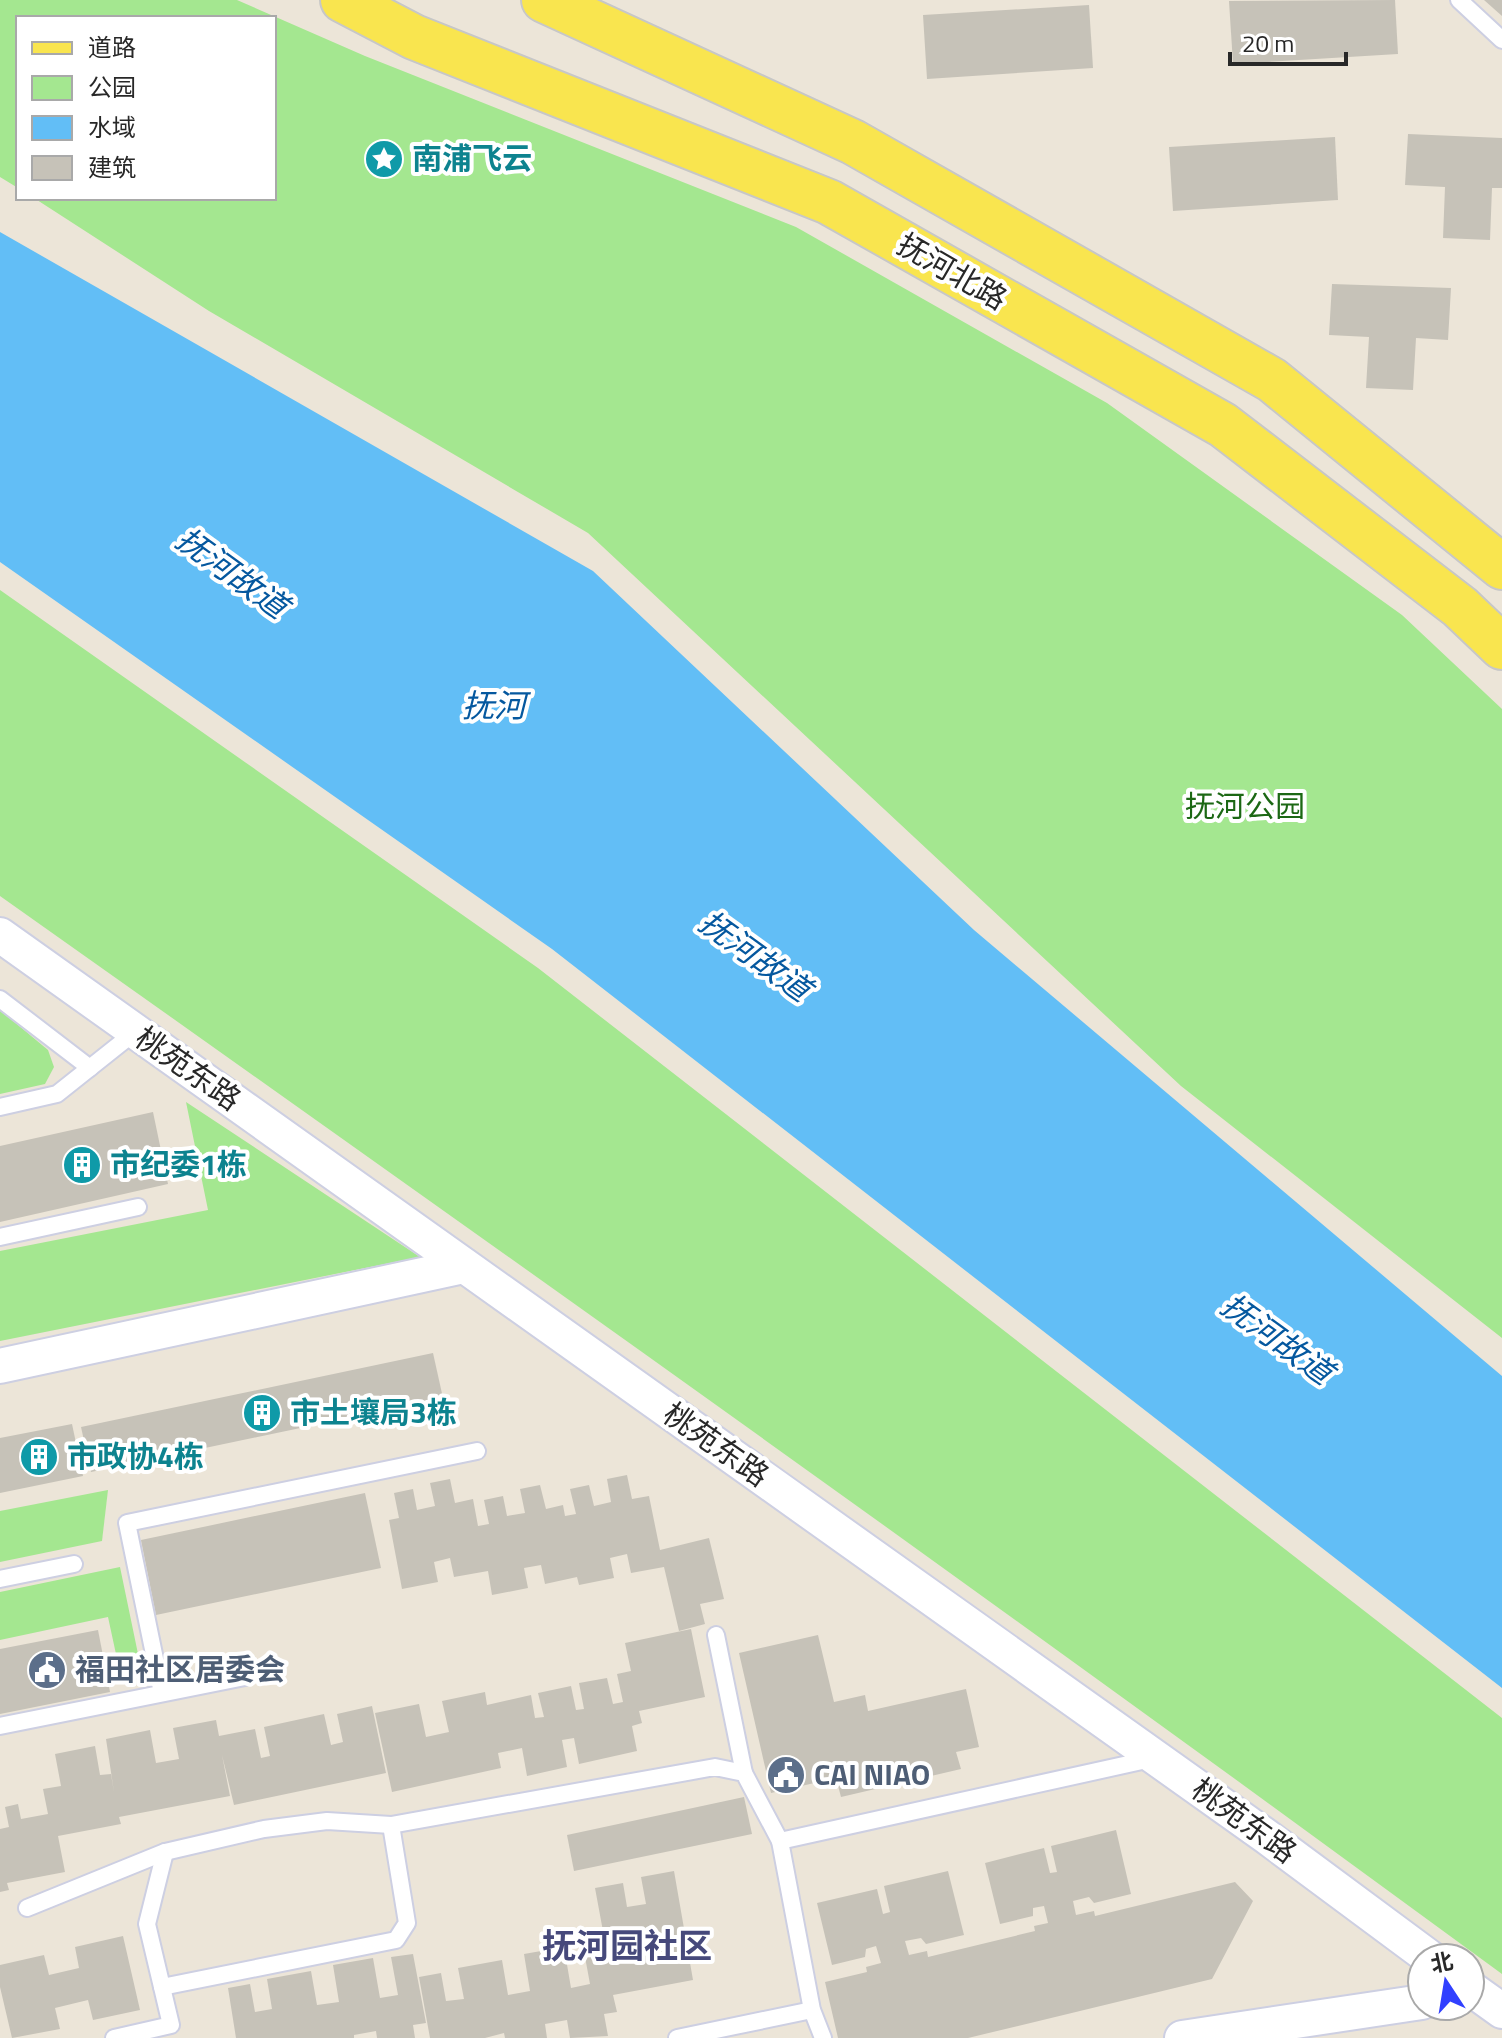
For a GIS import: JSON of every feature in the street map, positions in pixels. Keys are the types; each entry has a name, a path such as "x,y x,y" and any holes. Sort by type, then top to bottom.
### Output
{"main road":[{"name":"抚河北路","path":"343,0 414,37 829,202 1223,425 1460,607 1502,647"},
{"path":"544,0 853,142 1272,380 1502,567"}],"street":[{"name":"桃苑东路","path":"0,935 1155,1758 1408,1942"},
{"path":"0,1366 464,1266"},
{"path":"1182,2038 1406,2004"}],"lane":[{"path":"1459,0 1502,40"},
{"path":"0,999 90,1068"},
{"path":"0,1107 57,1094 135,1032"},
{"path":"0,1237 138,1207"},
{"path":"162,1693 127,1523 477,1451"},
{"path":"0,1579 74,1564"},
{"path":"716,1635 744,1773 780,1841 812,2010 823,2038"},
{"path":"0,1726 245,1677"},
{"path":"780,1841 1155,1758"},
{"path":"27,1908 165,1852 264,1829 327,1821 391,1825 715,1767 744,1773"},
{"path":"162,1987 396,1940 407,1923 391,1825"},
{"path":"114,2038 171,2025 147,1924 165,1852"},
{"path":"677,2038 812,2010"}],"green space":[{"name":"抚河公园","path":"0,0 237,0 274,16 16,16 16,187 0,177"},
{"name":"抚河公园","path":"276,17 365,56 796,227 1107,403 1402,615 1502,709 1502,1338 1181,1086 588,533 209,311 37,200 276,200"},
{"path":"0,590 538,968 1502,1718 1502,1974 1486,1962 1486,1942 1458,1942 753,1432 0,896"},
{"path":"0,1010 48,1050 54,1067 45,1084 0,1094"},
{"path":"186,1102 420,1257 0,1341 0,1251 208,1210"},
{"path":"108,1490 102,1541 0,1562 0,1511"},
{"path":"120,1567 143,1678 122,1682 108,1617 0,1640 0,1592"}],"water":[{"name":"抚河","path":"0,232 593,571 974,930 1502,1376 1502,1688 552,949 0,562"}],"building":[{"path":"1395,0 1398,54 1233,64 1229,1"},
{"path":"1484,0 1502,0 1502,16"},
{"path":"1089,5 1093,68 927,79 923,15"},
{"path":"1408,134 1502,138 1502,188 1492,188 1490,240 1443,238 1445,187 1405,185"},
{"path":"1335,137 1338,200 1173,211 1169,147"},
{"path":"1332,284 1451,288 1448,340 1416,338 1413,390 1366,388 1369,337 1329,335"},
{"name":"市纪委1栋","path":"153,1112 168,1184 0,1222 0,1146"},
{"name":"市土壤局3栋","path":"433,1353 443,1398 91,1472 81,1427"},
{"name":"市政协4栋","path":"72,1424 83,1476 0,1493 0,1438"},
{"path":"627,1475 632,1499 649,1496 660,1550 709,1538 724,1599 700,1604 705,1624 679,1631 664,1567 631,1573 627,1554 610,1558 614,1578 579,1585 577,1577 545,1584 541,1565 524,1568 528,1588 492,1595 488,1571 454,1577 450,1558 434,1562 438,1582 402,1589 389,1520 399,1518 394,1493 413,1489 417,1510 435,1506 430,1483 450,1479 455,1503 473,1499 478,1526 489,1524 484,1500 503,1496 507,1516 525,1513 520,1489 540,1485 546,1509 563,1505 565,1516 576,1514 570,1489 589,1485 594,1506 611,1502 607,1479"},
{"path":"365,1493 381,1568 156,1615 141,1540"},
{"path":"691,1629 705,1697 639,1711 642,1723 632,1726 637,1751 579,1764 574,1738 562,1740 567,1767 527,1776 522,1748 498,1753 501,1768 392,1792 375,1713 419,1704 426,1737 449,1732 442,1701 485,1692 487,1705 531,1695 535,1718 544,1717 538,1693 571,1686 576,1710 584,1709 579,1683 607,1678 613,1704 623,1702 617,1674 631,1671 625,1643"},
{"path":"98,1630 110,1692 0,1714 0,1649"},
{"path":"818,1635 834,1702 865,1695 868,1711 966,1689 979,1747 956,1752 961,1769 841,1797 836,1778 771,1793 739,1653"},
{"path":"372,1706 386,1773 234,1805 222,1755 230,1796 119,1817 121,1824 58,1836 65,1872 7,1883 9,1890 0,1892 0,1829 9,1827 5,1807 18,1804 21,1819 48,1814 43,1789 61,1786 55,1754 95,1746 100,1775 111,1774 114,1792 106,1739 150,1730 156,1763 179,1759 173,1728 216,1720 219,1736 255,1729 261,1758 270,1756 264,1727 324,1714 331,1745 343,1742 337,1714"},
{"path":"744,1797 752,1834 574,1871 567,1835"},
{"path":"1116,1830 1131,1894 1094,1903 1089,1897 1073,1901 1076,1915 1094,1911 1095,1916 1235,1882 1253,1901 1212,1979 968,2038 838,2038 825,1982 867,1972 866,1967 881,1963 876,1946 866,1949 865,1957 832,1965 817,1903 877,1889 883,1914 890,1912 884,1886 948,1871 964,1935 926,1944 921,1938 905,1941 909,1955 927,1951 928,1957 1035,1931 1034,1926 1048,1923 1044,1906 1033,1908 1033,1916 1000,1924 985,1863 1044,1848 1050,1873 1057,1872 1051,1846"},
{"path":"674,1871 693,1980 613,1995 617,2012 604,2014 608,2036 570,2038 567,2020 545,2024 547,2038 505,2038 504,2033 485,2038 430,2038 419,1977 441,1973 446,2001 464,1999 458,1968 502,1960 508,1995 530,1991 524,1954 564,1947 571,1988 590,1984 583,1946 605,1942 595,1888 623,1883 627,1907 646,1904 641,1877"},
{"path":"123,1936 140,2010 93,2020 88,2000 55,2008 60,2029 12,2038 0,1987 0,1965 44,1955 49,1975 79,1968 75,1947"},
{"path":"413,1954 426,2023 413,2025 415,2038 377,2038 376,2031 354,2035 354,2038 236,2038 228,1988 250,1984 255,2012 272,2009 267,1979 311,1971 317,2005 339,2002 333,1965 373,1958 380,1998 398,1995 391,1957"}],"place":[{"name":"南浦飞云","path":"384,159"},
{"name":"市纪委1栋","path":"82,1165"},
{"name":"市土壤局3栋","path":"262,1413"},
{"name":"市政协4栋","path":"39,1457"},
{"name":"福田社区居委会","path":"47,1670"},
{"name":"CAI NIAO","path":"786,1775"}],"district":[{"name":"抚河园社区","path":"627,1946"}],"water label":[{"name":"抚河故道","path":"232,573"},
{"name":"抚河故道","path":"755,956"},
{"name":"抚河故道","path":"1277,1339"}]}
